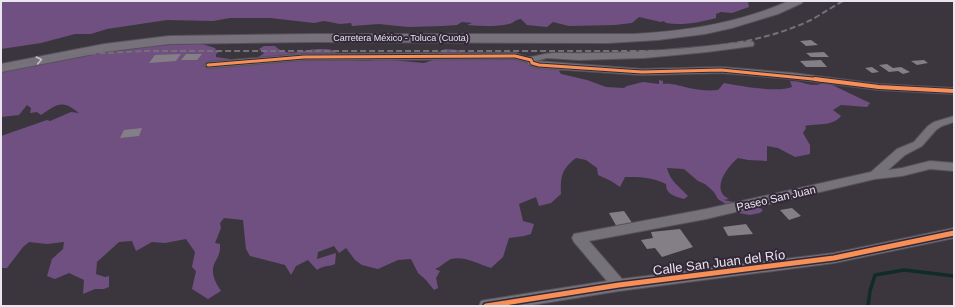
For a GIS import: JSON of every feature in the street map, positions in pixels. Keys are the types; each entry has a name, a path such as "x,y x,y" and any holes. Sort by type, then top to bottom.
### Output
{"highway":[{"name":"Carretera México - Toluca (Cuota)","path":"1,59 72,43 126,36 175,32 609,31 657,29 712,22 742,15 777,1"},
{"name":"Carretera México - Toluca (Cuota)","path":"1,68 97,49 177,40 253,38 608,39 651,37 701,32 752,21 798,1"}],"street":[{"path":"531,60 548,56 659,55 750,44"},
{"path":"208,65 311,57 515,56 531,60 532,63 539,65 642,72 721,70 793,76 887,88 954,91"},
{"name":"Paseo San Juan","path":"619,285 579,238 706,214 875,175 901,152 918,144 932,128 938,124 954,119"},
{"path":"875,175 902,172 930,165 954,167"},
{"name":"Calle San Juan del Río","path":"486,306 619,285 834,258 954,233"}],"shaded area":[{"path":"1,1 748,1 749,7 732,13 721,12 716,14 716,18 685,24 672,24 664,21 661,22 639,17 632,23 615,25 569,26 553,22 547,27 527,25 521,19 511,24 498,26 467,25 472,23 462,22 457,25 408,27 379,24 352,26 351,23 340,24 324,21 314,23 270,18 230,18 213,21 167,20 107,29 91,34 75,34 41,43 1,49"},
{"path":"202,44 215,48 216,50 220,51 216,54 216,57 230,59 233,62 249,60 261,56 264,53 259,49 264,46 275,46 280,50 290,53 313,49 331,50 340,54 339,59 365,61 380,59 424,63 433,60 439,52 445,49 458,50 463,53 485,53 530,62 542,61 557,64 563,69 559,71 561,74 587,80 606,87 624,88 643,82 659,84 659,80 663,81 663,84 673,84 704,90 718,90 724,83 759,88 786,89 792,87 790,81 812,85 826,82 870,103 867,107 841,105 833,110 841,116 833,122 805,126 806,128 803,133 810,145 810,154 795,157 778,148 767,146 767,161 738,158 729,167 722,178 721,190 723,195 729,199 723,200 754,204 763,210 760,213 750,215 739,213 718,199 714,192 705,184 698,181 684,169 667,168 668,173 673,180 688,196 684,199 669,193 666,188 666,184 641,177 625,177 620,187 598,175 597,168 586,160 576,158 568,165 563,173 561,194 551,203 539,206 536,197 519,204 523,221 534,224 531,234 509,238 503,257 491,268 467,259 456,258 449,260 435,269 440,271 436,278 438,288 434,290 418,273 411,259 398,260 378,269 362,265 355,260 346,248 339,253 334,246 318,252 317,259 336,253 335,264 322,267 317,270 308,260 296,266 291,275 285,265 250,256 246,249 243,220 224,218 220,223 221,228 215,243 220,244 220,248 213,269 216,284 221,291 208,299 192,289 196,271 192,267 195,252 186,239 165,243 152,242 136,251 132,241 119,242 97,262 96,274 105,277 109,276 109,287 104,289 95,289 83,294 84,280 69,273 55,279 47,276 52,259 63,249 64,242 47,244 29,242 23,247 7,268 1,268 1,136 47,120 50,121 71,112 79,113 68,106 60,105 51,108 41,115 37,112 30,113 31,108 27,105 19,115 1,117 1,72 129,47"}],"building":[{"path":"811,40 818,45 806,46 800,41"},
{"path":"824,52 829,57 811,57 806,53"},
{"path":"181,54 176,61 149,63 155,55"},
{"path":"186,54 202,54 197,60 181,60"},
{"path":"821,60 827,67 806,67 800,61"},
{"path":"924,60 928,63 917,65 911,61"},
{"path":"887,64 893,68 901,67 910,72 903,74 898,71 889,72 879,65"},
{"path":"872,67 879,72 872,73 865,68"},
{"path":"142,128 139,136 120,138 124,130"},
{"path":"792,208 801,216 789,220 780,210"},
{"path":"624,211 635,227 618,229 609,213"},
{"path":"746,224 753,234 728,236 723,227"},
{"path":"680,229 693,247 662,257 655,248 647,249 641,240 653,238 651,232"}],"waterway":[{"path":"868,306 870,291 875,275 904,270 954,276"}],"railway":[{"path":"1,66 87,54 144,51 668,51 723,45 777,33 811,20 843,1"}],"cycle path":[{"path":"208,65 304,57 515,56 531,60 532,63 539,65 642,72 721,70 793,76 879,87 954,91"},
{"path":"486,306 619,285 834,258 954,233"}]}
